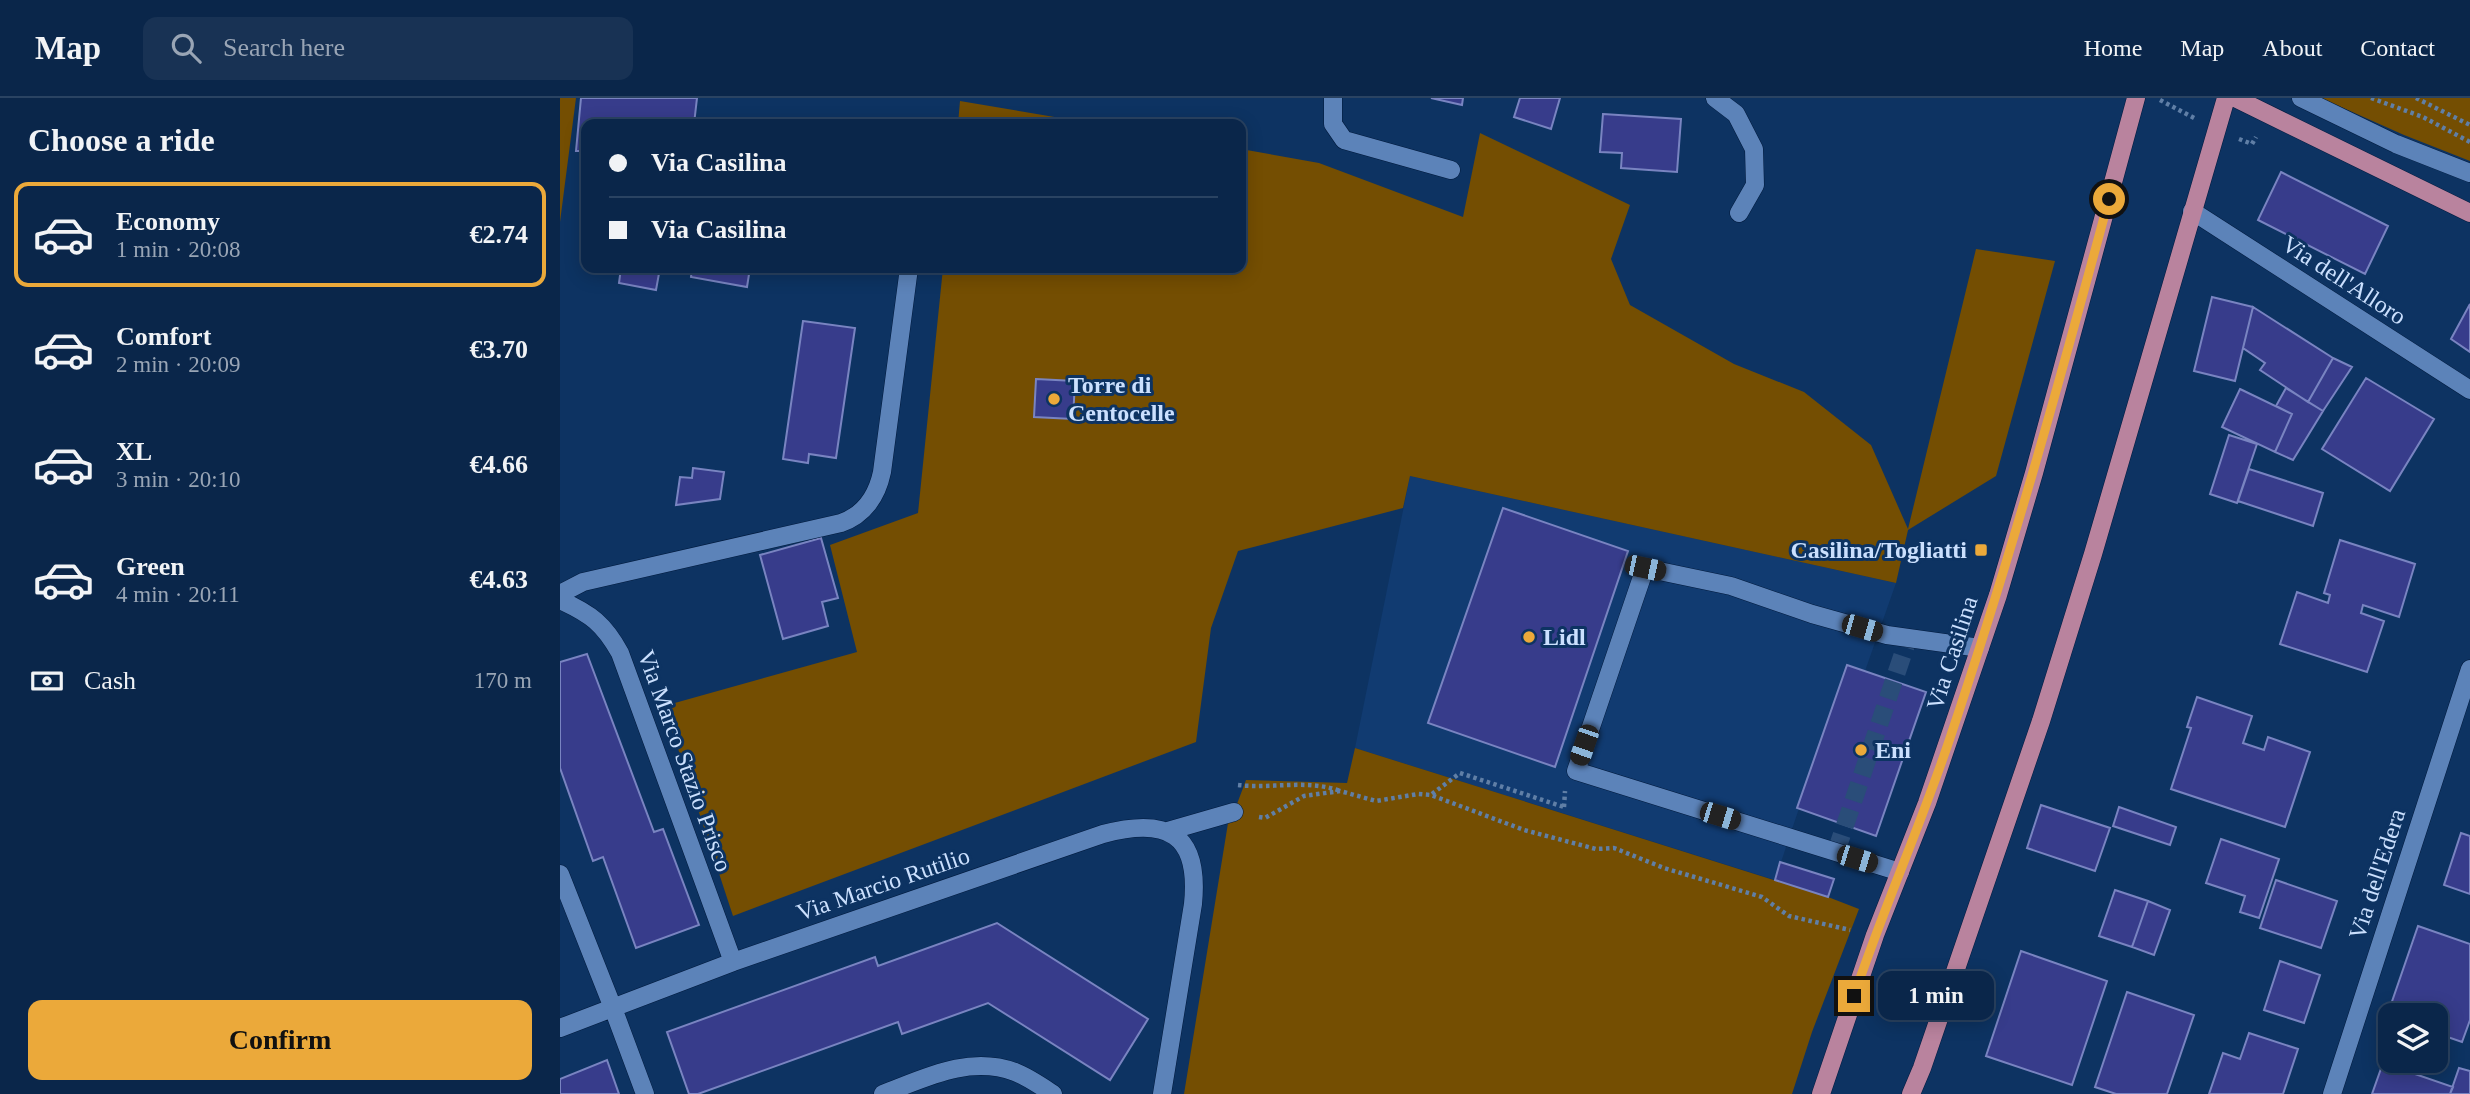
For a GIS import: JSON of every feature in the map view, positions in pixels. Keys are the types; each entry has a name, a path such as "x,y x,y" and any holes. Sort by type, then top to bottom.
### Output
{"main road":[{"name":"Via Casilina","path":"1821,1094 1875,935 1927,803 1980,648 2034,473 2136,98"},
{"path":"1914,1090 2045,708 2093,554 2226,98"},
{"path":"2235,98 2470,213"}],"street":[{"path":"1333,98 1333,124 1344,140 1451,170"},
{"path":"1715,98 1736,114 1754,149 1755,185 1739,213"},
{"path":"2301,98 2396,144 2470,173"},
{"name":"Via dell'Alloro","path":"2192,211 2470,390"},
{"path":"560,594 583,582 841,523 863,510 875,495 882,472 908,273"},
{"path":"1900,872 1576,771 1645,568 1731,586 1812,614 1887,635 1980,648"},
{"name":"Via Marco Stazio Prisco","path":"560,600 598,621 620,653 733,962"},
{"name":"Via dell'Edera","path":"2332,1094 2470,669"},
{"path":"1168,831 1234,812"},
{"name":"Via Marcio Rutilio","path":"560,1028 733,962 1103,834 1137,827 1168,831"},
{"path":"1162,1094 1195,883 1188,851 1180,839 1168,831"},
{"path":"560,874 645,1094"},
{"path":"883,1094 944,1071 975,1066 996,1067 1017,1073 1053,1094"}],"path":[{"path":"2371,98 2423,117 2470,142"},
{"path":"2416,98 2470,125"},
{"path":"1431,795 1460,773 1564,807 1565,780"},
{"path":"1234,812 1233,790 1238,785 1326,786 1376,801 1418,794 1431,795 1524,830 1596,849 1614,848 1664,868 1762,897 1788,916 1875,935"},
{"path":"1265,818 1304,796 1340,791"}],"shaded area":[{"path":"560,98 576,98 560,222"},
{"path":"2321,98 2470,98 2470,161 2404,135"},
{"path":"960,101 1066,119 958,119"},
{"path":"1480,133 1630,205 1611,259 1630,305 1734,364 1804,392 1871,445 1908,529 1976,249 2055,261 1996,476 1908,530 1896,583 1410,476 1403,508 1238,551 1211,628 1196,742 733,916 664,706 857,652 830,545 918,513 942,273 1246,273 1246,150 1319,163 1463,217"},
{"path":"1410,476 1896,583 1865,671 1847,665 1775,880 1355,748"},
{"path":"1355,748 1859,909 1812,1032 1792,1094 1184,1094 1229,817 1234,812 1246,780 1347,783"}],"building":[{"path":"581,98 697,98 695,119 581,119 581,151 576,151"},
{"path":"1431,98 1463,98 1462,105"},
{"path":"1520,98 1560,98 1551,129 1514,117"},
{"path":"1603,114 1681,119 1677,172 1621,168 1622,153 1600,152"},
{"path":"2281,172 2388,226 2365,274 2258,220"},
{"path":"620,273 659,273 656,290 619,283"},
{"path":"691,273 749,273 747,287 691,277"},
{"path":"2212,297 2253,307 2235,381 2194,371"},
{"path":"2470,304 2470,352 2451,339"},
{"path":"2253,307 2333,358 2308,402 2260,370 2265,363 2243,348"},
{"path":"803,321 855,328 836,458 809,454 808,463 783,459"},
{"path":"2333,358 2352,367 2323,411 2308,402"},
{"path":"2366,378 2434,419 2390,491 2322,449"},
{"name":"Torre di Centocelle","path":"1036,379 1075,381 1073,419 1034,417"},
{"path":"2286,388 2323,411 2293,460 2275,452 2292,414 2276,406"},
{"path":"2240,389 2292,414 2275,452 2222,427"},
{"path":"2229,435 2257,444 2237,503 2210,494"},
{"path":"693,468 724,472 720,499 676,505 680,477 692,478"},
{"path":"2249,469 2323,493 2313,526 2238,501"},
{"name":"Lidl","path":"1503,508 1628,551 1555,767 1428,723"},
{"path":"821,538 838,598 822,602 828,626 783,639 760,555"},
{"path":"2340,540 2415,564 2399,617 2363,605 2361,613 2384,621 2367,672 2280,644 2297,592 2328,603 2330,595 2324,593"},
{"path":"587,654 654,832 663,829 699,925 636,948 603,857 593,861 560,768 560,662"},
{"name":"Eni","path":"1847,665 1926,692 1876,836 1797,808"},
{"path":"2197,697 2252,716 2243,743 2264,750 2268,737 2310,752 2285,827 2171,789 2191,728 2187,727"},
{"path":"2041,805 2110,828 2095,871 2027,848"},
{"path":"2119,807 2176,827 2170,845 2113,826"},
{"path":"2461,833 2470,836 2470,894 2444,885"},
{"path":"2221,839 2279,859 2259,918 2240,912 2245,896 2206,883"},
{"path":"1780,862 1834,879 1828,897 1775,880"},
{"path":"2276,880 2337,901 2321,948 2260,928"},
{"path":"2115,890 2148,901 2132,947 2099,936"},
{"path":"2148,901 2170,910 2154,955 2132,947"},
{"path":"997,923 1148,1019 1110,1080 988,1003 902,1034 898,1022 698,1094 689,1094 667,1032 875,957 878,966"},
{"path":"2418,926 2470,944 2470,1020 2462,1042 2448,1037 2448,1003 2391,1003"},
{"path":"2021,951 2107,981 2072,1085 1986,1056"},
{"path":"2280,961 2320,975 2304,1023 2264,1010"},
{"path":"2127,992 2194,1015 2167,1094 2116,1094 2095,1087"},
{"path":"2249,1033 2298,1049 2283,1094 2209,1094 2223,1053 2240,1059"},
{"path":"607,1060 619,1094 560,1094 560,1079"},
{"path":"2459,1068 2470,1071 2470,1094 2450,1094"},
{"path":"2379,1073 2412,1073 2453,1087 2450,1094 2372,1094"}],"tunnel":[{"path":"1836,852 1908,639"}],"place":[{"name":"Torre di Centocelle","path":"1054,399"},
{"name":"Casilina/Togliatti","path":"1981,550"},
{"name":"Lidl","path":"1529,637"},
{"name":"Eni","path":"1861,750"}],"route":[{"path":"1854,996 1927,803 1998,595 2109,199"}]}
